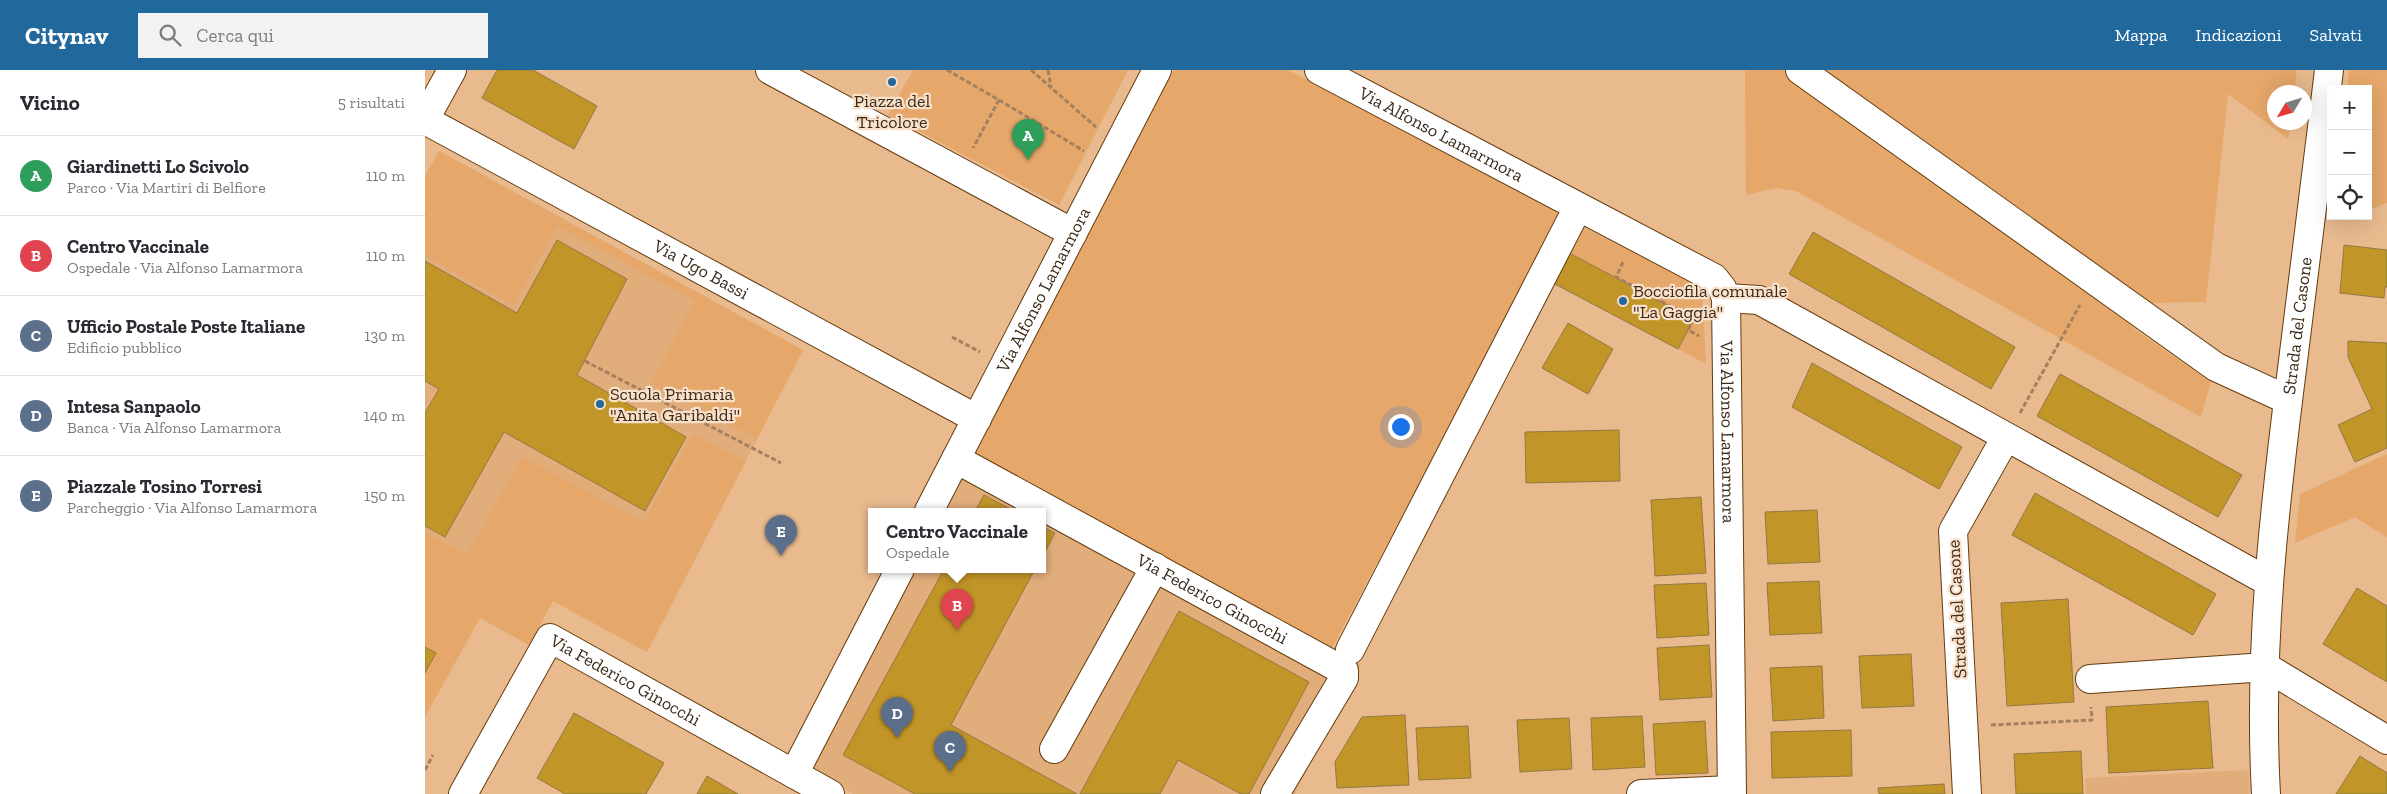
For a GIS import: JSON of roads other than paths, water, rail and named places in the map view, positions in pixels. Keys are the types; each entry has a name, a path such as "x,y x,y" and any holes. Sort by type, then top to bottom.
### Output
{"street":[{"path":"425,120 452,70"},
{"path":"770,70 1073,234"},
{"name":"Via Alfonso Lamarmora","path":"931,508 1157,70"},
{"name":"Via Alfonso Lamarmora","path":"1319,70 1714,278 1722,288 1726,298 1732,792"},
{"path":"1800,70 2216,367 2288,400"},
{"name":"Strada del Casone","path":"2265,794 2263,728 2269,582 2288,400 2329,70"},
{"name":"Via Ugo Bassi","path":"425,120 977,419"},
{"path":"1350,650 1578,207"},
{"path":"1726,298 1759,300 2269,582"},
{"name":"Strada del Casone","path":"1967,794 1953,531 2006,437"},
{"name":"Via Federico Ginocchi","path":"956,459 1341,668 1345,674 1275,794"},
{"path":"1054,749 1155,567"},
{"path":"793,774 898,573"},
{"name":"Via Federico Ginocchi","path":"463,794 550,638 830,794"},
{"path":"2089,679 2266,667 2387,740"},
{"path":"1641,794 1732,792"}],"place":[{"name":"Piazza del Tricolore","path":"892,82"},
{"name":"Giardinetti Lo Scivolo","path":"1028,160"},
{"name":"Bocciofila comunale \"La Gaggia\"","path":"1623,301"},
{"name":"Scuola Primaria \"Anita Garibaldi\"","path":"600,404"},
{"name":"Piazzale Tosino Torresi","path":"781,556"},
{"name":"Centro Vaccinale","path":"957,630"},
{"name":"Intesa Sanpaolo","path":"897,738"},
{"name":"Ufficio Postale Poste Italiane","path":"950,772"}]}
